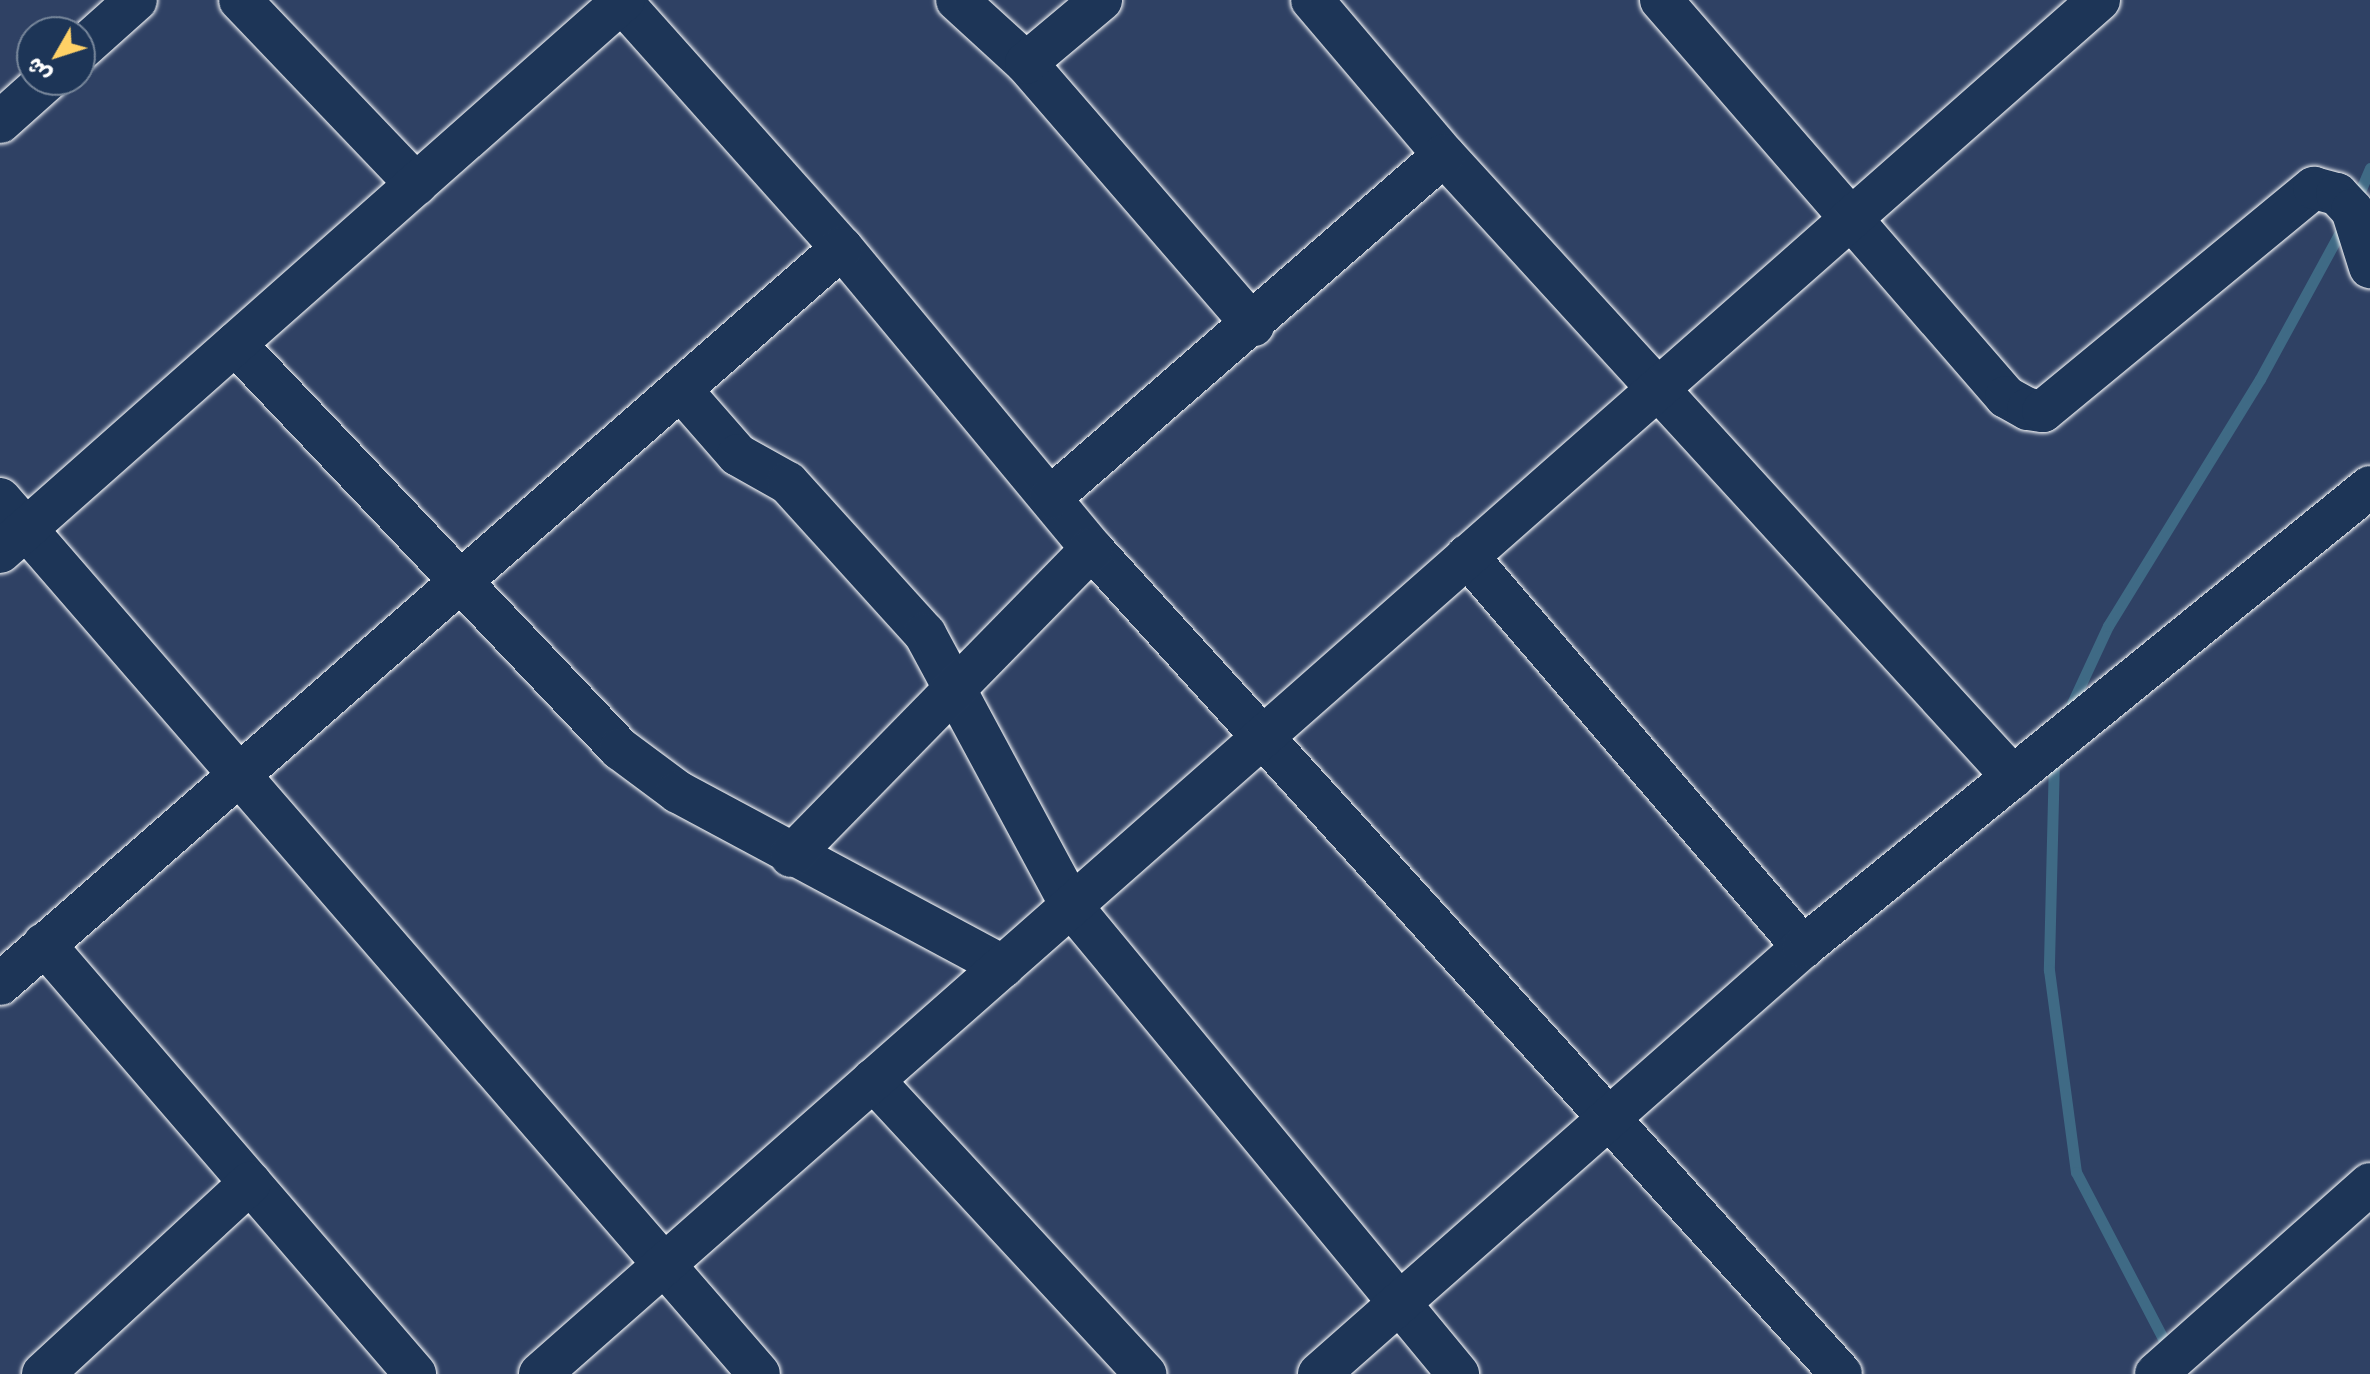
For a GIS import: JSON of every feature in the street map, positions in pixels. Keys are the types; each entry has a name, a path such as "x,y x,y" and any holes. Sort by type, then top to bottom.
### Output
{"street":[{"path":"96,36 136,0"},
{"path":"240,0 416,184"},
{"path":"957,0 1026,63 1253,325"},
{"path":"1026,63 1101,0"},
{"path":"1312,0 1444,155 2013,777"},
{"path":"1661,0 2006,397 2043,411 2314,188 2337,194 2352,210 2370,267"},
{"path":"540,1374 2099,0"},
{"path":"759,1374 239,774 9,527 235,344 622,1 842,248 1092,549 1841,1374"},
{"path":"5,107 22,96"},
{"path":"1050,498 1253,325 1444,155"},
{"path":"0,984 465,581 842,248"},
{"path":"235,344 465,581 620,749 678,792 791,856 1003,966"},
{"path":"681,390 738,455 788,483 839,533 925,634 958,686 1072,907 1458,1374"},
{"path":"1319,1374 1803,947 2370,487"},
{"path":"791,856 1092,549"},
{"path":"1467,556 1803,947"},
{"path":"44,944 415,1374"},
{"path":"873,1080 1145,1374"},
{"path":"43,1374 250,1183"},
{"path":"2156,1374 2362,1208"}],"waterway":[{"path":"2356,201 2370,168"},
{"path":"2068,712 2108,626 2260,379 2345,223"},
{"path":"2054,758 2049,970 2076,1172 2170,1352"}]}
